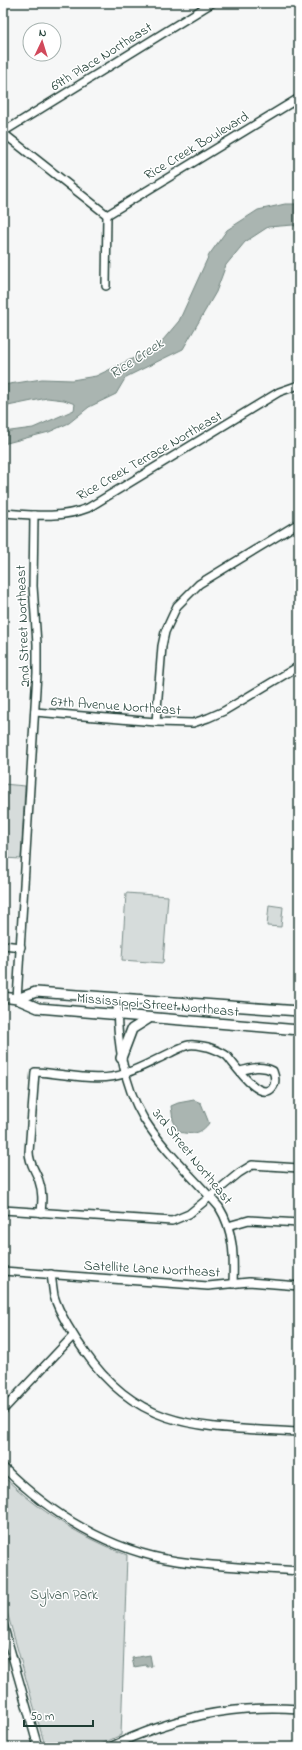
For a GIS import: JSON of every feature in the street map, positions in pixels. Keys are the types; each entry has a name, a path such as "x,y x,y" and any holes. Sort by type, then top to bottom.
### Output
{"street":[{"name":"69th Place Northeast","path":"3,132 212,3"},
{"name":"Rice Creek Boulevard","path":"107,215 299,98"},
{"path":"3,132 107,215 106,286"},
{"name":"Rice Creek Terrace Northeast","path":"3,513 62,515 75,513 88,508 279,392 299,385"},
{"name":"2nd Street Northeast","path":"17,999 35,712 37,644 33,586 34,515"},
{"path":"156,722 162,646 165,632 177,606 199,584 299,523"},
{"name":"67th Avenue Northeast","path":"35,712 156,722 193,723 224,711 299,666"},
{"path":"3,945 21,947"},
{"name":"Mississippi Street Northeast","path":"17,999 36,992 299,1010"},
{"name":"Mississippi Street Northeast","path":"3,997 17,999 38,1008 299,1030"},
{"name":"3rd Street Northeast","path":"117,998 117,1037 125,1074 131,1091 144,1118 154,1133 222,1212 232,1241 233,1284"},
{"path":"121,1058 132,1029 150,1018"},
{"path":"41,1213 42,1190 31,1165 28,1152 36,1072 55,1072 95,1078 110,1078 125,1074 189,1045 216,1050 226,1056 256,1089 263,1091 269,1090 274,1086 275,1077 273,1071 268,1068 252,1067 240,1071"},
{"path":"3,1210 172,1221 189,1214 239,1173 252,1165 299,1168"},
{"path":"228,1226 249,1220 299,1223"},
{"name":"Satellite Lane Northeast","path":"3,1271 208,1286 258,1282 299,1286"},
{"path":"51,1274 54,1296 73,1336 97,1369 111,1384 143,1408 163,1417 202,1426 299,1432"},
{"path":"3,1410 73,1336"},
{"path":"3,1467 19,1483 57,1513 78,1526 127,1548 176,1561 299,1571"},
{"path":"3,1624 38,1747"},
{"path":"110,1747 156,1727 184,1718 213,1712 237,1709 299,1709"}],"green space":[{"path":"3,784 25,786 21,859 3,858"},
{"path":"126,893 168,896 163,963 122,960"},
{"path":"269,905 283,907 281,927 267,926"},
{"name":"Sylvan Park","path":"3,1476 31,1501 61,1522 93,1540 127,1555 121,1735 95,1747 45,1746 3,1598"}],"water":[{"name":"Rice Creek","path":"285,204 299,204 299,228 293,225 268,227 245,242 226,265 216,292 183,349 126,377 116,394 89,407 69,423 49,432 3,444 3,432 33,428 74,410 75,404 64,400 47,398 3,407 3,385 42,379 72,380 96,376 157,347 179,321 209,255 227,230 258,210"},
{"path":"194,1100 201,1103 209,1123 206,1127 196,1133 179,1132 173,1120 171,1106"},
{"path":"150,1655 152,1666 147,1667 146,1665 134,1667 132,1658"}]}
